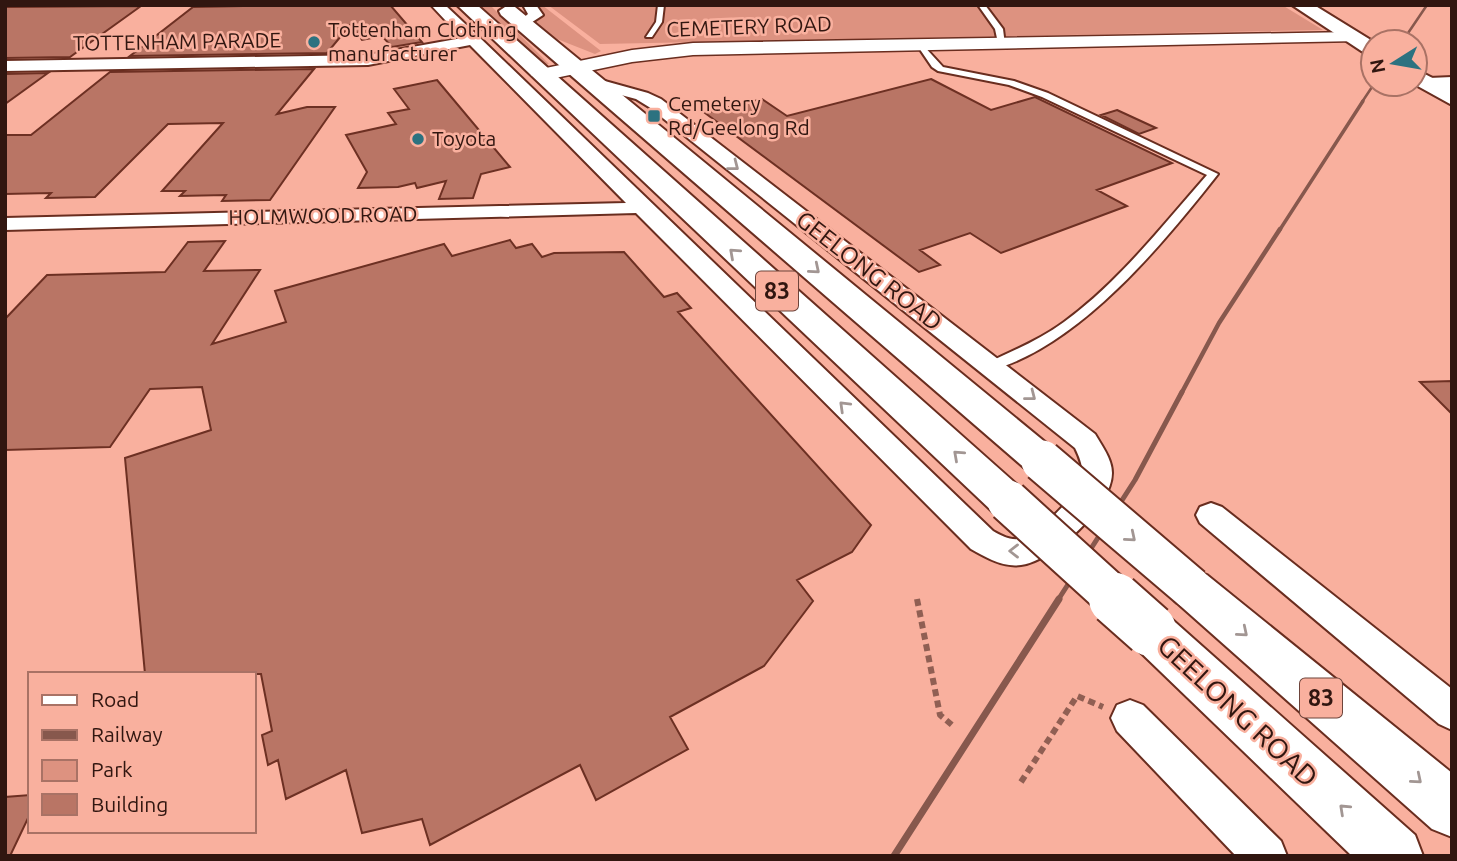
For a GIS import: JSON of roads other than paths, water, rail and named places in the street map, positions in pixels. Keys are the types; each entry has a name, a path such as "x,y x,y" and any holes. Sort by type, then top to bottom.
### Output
{"main road":[{"name":"GEELONG ROAD","path":"466,5 567,75 1042,461 1452,809"},
{"name":"GEELONG ROAD","path":"501,5 526,15 546,43 567,75 595,142 1008,500 1394,856"},
{"path":"1301,5 1359,41"},
{"path":"1429,83 1452,97"}],"street":[{"name":"GEELONG ROAD","path":"437,5 474,40 567,75 642,96 654,103 1085,440 1095,463 1097,477 1084,502 1056,534 1029,551 1003,552 982,540 640,206 595,142"},
{"name":"CEMETERY ROAD","path":"567,75 650,45 717,48 1353,37"},
{"name":"TOTTENHAM PARADE","path":"5,66 368,60 474,40"},
{"path":"546,43 562,45 567,75"},
{"name":"CEMETERY ROAD","path":"567,75 650,45"},
{"path":"1429,80 1452,82"},
{"name":"HOLMWOOD ROAD","path":"5,224 627,209 640,206"},
{"path":"1211,515 1452,712"},
{"path":"1130,718 1266,856"}],"lane":[{"path":"650,45 659,22 661,5"},
{"path":"981,5 999,29 1002,43"},
{"path":"921,45 941,69 1011,83 1045,95 1213,174 1124,275 1068,325 1029,349 992,366"}],"railway":[{"path":"1411,28 1427,5"},
{"path":"1362,102 1365,98"},
{"path":"1279,231 1363,101"},
{"path":"1181,394 1219,323 1280,229"},
{"path":"1058,600 1135,480 1182,392"},
{"path":"894,856 1059,599"}],"place":[{"name":"Tottenham Clothing manufacturer","path":"314,42"},
{"name":"Cemetery Rd/Geelong Rd","path":"654,116"},
{"name":"Toyota","path":"418,139"}]}
